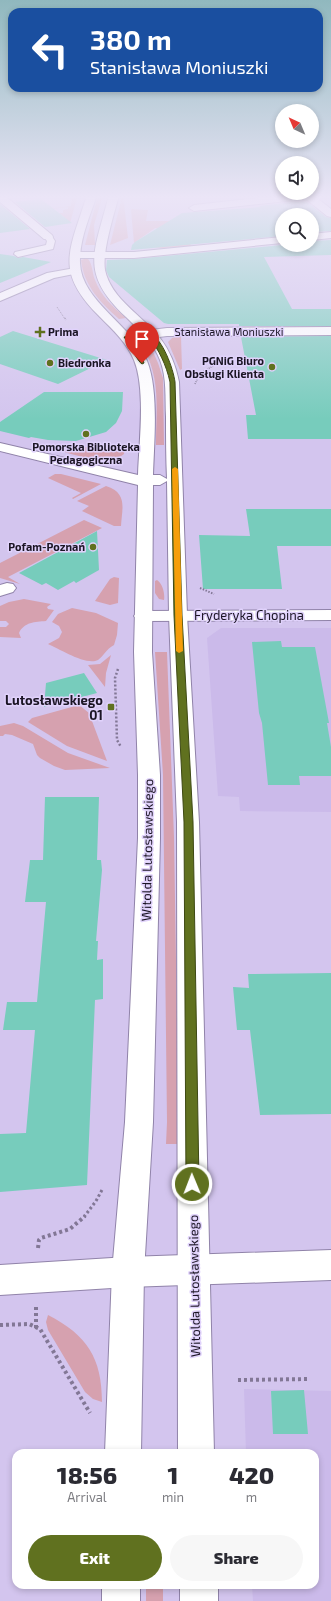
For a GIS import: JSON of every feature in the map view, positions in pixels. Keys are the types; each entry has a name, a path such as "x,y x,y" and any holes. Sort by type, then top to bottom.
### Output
{"main road":[{"name":"Witolda Lutosławskiego","path":"100,270 109,292 150,334 165,356 170,371 174,412 178,615 188,822 196,1449"},
{"name":"Witolda Lutosławskiego","path":"75,271 86,294 127,337 136,350 142,363 146,384 143,616 144,692 149,775 149,838 139,1122 128,1272 123,1449"},
{"path":"0,297 51,275 75,271"},
{"name":"Stanisława Moniuszki","path":"127,337 167,332 331,332"},
{"path":"2,449 135,480 175,480"},
{"name":"Fryderyka Chopina","path":"143,616 331,615"},
{"path":"0,1280 193,1269 331,1265"},
{"path":"121,1589 121,1601"},
{"path":"199,1589 199,1601"}],"path":[{"path":"57,306 66,320"},
{"path":"193,386 200,373 217,364"},
{"path":"38,1244 42,1238 64,1232 76,1224 95,1203 104,1186"},
{"path":"36,1314 36,1328"},
{"path":"0,1325 29,1324 40,1329 93,1418"},
{"path":"238,1380 310,1379"}],"shaded area":[{"path":"83,270 92,270 95,280 104,296 126,318 119,319 99,300 89,286"},
{"path":"181,336 182,369 180,370 168,342 172,338"},
{"path":"146,343 149,343 163,378 164,445 156,445 157,408 155,384 153,372 144,349"},
{"path":"87,447 125,447 124,454 118,458 101,460 74,455 59,450"},
{"path":"55,474 61,474 101,484 73,499 72,498 81,493 48,478"},
{"path":"106,486 113,489 121,497 121,526 114,526 82,511 89,506 77,501"},
{"path":"84,520 102,528 8,577 20,584 0,578 0,563"},
{"path":"114,577 119,578 118,603 110,605 95,601 110,579"},
{"path":"157,580 163,589 164,600 159,599 155,593 155,581"},
{"path":"24,599 51,604 47,607 48,609 54,610 46,621 30,623 21,629 19,633 21,638 0,637 0,627 6,627 9,624 6,621 0,621 0,606 9,602"},
{"path":"72,608 96,613 118,623 114,645 109,648 98,660 87,661 80,659 48,644 59,638 62,632 59,626 52,622 58,614"},
{"path":"221,628 331,628 331,812 240,811 239,797 218,796 207,638"},
{"path":"155,652 167,652 174,837 179,1144 166,1144 163,775"},
{"path":"111,655 106,673 105,687 88,665 100,664"},
{"path":"79,705 89,713 107,761 67,746 28,722 32,718"},
{"path":"14,723 23,726 68,753 110,768 65,770 54,766 37,755 33,744 12,735 5,734 0,736 0,726"},
{"path":"48,1315 73,1331 90,1350 99,1373 102,1402 93,1399 85,1392 48,1330 46,1322"},
{"path":"244,1389 331,1391 331,1601 253,1601 252,1589 319,1589 319,1449 246,1449"},
{"path":"146,1589 163,1589 163,1601 146,1601"}],"building":[{"path":"0,270 32,270 0,283"},
{"path":"106,270 271,270 292,309 331,309 331,326 168,324 164,323 109,277"},
{"name":"Biedronka","path":"13,331 107,360 58,384 0,364 0,337"},
{"path":"331,336 331,439 248,439 246,415 256,415 241,337"},
{"path":"44,392 123,392 122,411 116,423 106,432 76,441 29,438 0,431 0,422"},
{"path":"246,509 331,509 331,546 277,546 282,589 203,589 199,535 250,536"},
{"path":"97,531 99,570 76,583 74,581 58,590 46,583 42,585 19,573"},
{"path":"281,641 282,647 315,647 329,723 327,723 331,747 331,776 299,776 300,785 268,785 252,642"},
{"path":"84,673 97,693 44,707 46,683"},
{"path":"45,797 99,797 97,860 101,860 102,870 96,941 98,941 97,960 103,959 103,999 95,1000 87,1185 0,1192 0,1134 26,1133 35,1030 3,1030 7,1002 37,1002 46,902 25,902 30,860 43,860"},
{"path":"331,973 331,1114 260,1115 250,1030 237,1030 233,987 249,988 248,974"},
{"path":"304,1390 308,1434 273,1434 271,1391"}],"slow traffic":[{"path":"175,469 179,651"}],"place":[{"name":"Prima","path":"40,332"},
{"name":"Biedronka","path":"50,363"},
{"name":"PGNiG Biuro Obsługi Klienta","path":"272,367"},
{"name":"Pomorska Biblioteka Pedagogiczna","path":"86,434"},
{"name":"Pofam-Poznań","path":"93,547"},
{"name":"Lutosławskiego 01","path":"111,707"}],"route":[{"path":"142,363 136,350 127,337 150,334 165,356 170,371 174,420 177,593 188,822 192,1184"}]}
